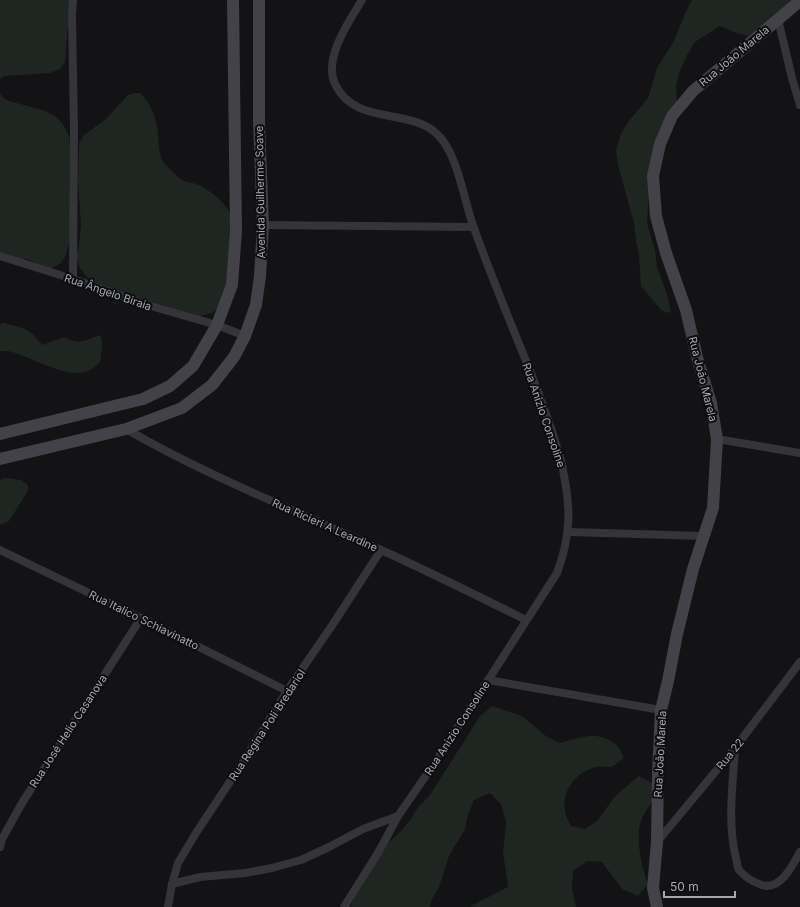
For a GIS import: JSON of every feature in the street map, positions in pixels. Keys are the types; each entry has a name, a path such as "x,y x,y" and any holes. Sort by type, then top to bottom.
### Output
{"street":[{"path":"73,279 74,130 72,16 74,0"},
{"path":"0,434 143,399 170,386 193,366 217,325 232,285 236,231 233,0"},
{"name":"Avenida Guilherme Soave","path":"0,459 126,428 182,408 212,385 234,357 245,336 256,305 260,276 263,225 259,75 259,0"},
{"name":"Rua Anizio Consoline","path":"344,907 378,853 398,816 557,572 564,554 568,532 568,506 563,468 548,418 473,227 459,178 449,150 438,134 422,123 360,109 346,101 335,85 331,74 334,54 343,31 362,0"},
{"name":"Rua João Marela","path":"657,907 653,888 657,842 661,710 680,619 693,569 713,508 717,439 711,403 698,361 686,310 666,253 656,216 653,176 660,144 672,116 693,91 800,0"},
{"path":"778,19 800,105"},
{"path":"263,225 473,227"},
{"name":"Rua Ângelo Biraia","path":"0,256 73,279 147,305 217,325 245,336"},
{"name":"Rua Ricieri A Leardine","path":"126,428 162,450 381,550 526,620"},
{"path":"717,439 800,453"},
{"path":"568,532 704,536"},
{"name":"Rua Italico Schiavinatto","path":"0,550 288,691"},
{"name":"Rua Regina Poli Bredariol","path":"168,907 178,863 288,691 381,550"},
{"name":"Rua José Helio Casanova","path":"0,847 2,840 22,803 141,618"},
{"name":"Rua 22","path":"657,842 735,748 800,662"},
{"path":"488,680 661,710"},
{"path":"735,748 732,816 734,848 739,869 752,882 766,886 779,882 791,867 800,852"},
{"path":"172,884 200,877 245,873 272,868 301,860 363,829 398,816"}],"shaded area":[{"path":"0,0 70,0 65,62 60,69 50,73 5,76 0,79"},
{"path":"692,0 794,0 762,28 748,36 720,26 695,42 679,73 676,87 677,102 649,191 647,223 655,250 657,267 668,297 671,313 662,311 641,286 639,255 634,223 618,165 616,150 621,134 628,122 648,98 657,68 674,41"},
{"path":"140,93 153,112 157,128 160,153 164,163 182,180 199,185 216,197 227,209 234,223 236,238 231,270 222,305 212,313 197,317 105,292 86,276 79,266 76,257 79,246 81,224 78,183 79,143 84,135 106,119 128,95"},
{"path":"0,94 6,100 45,111 55,116 62,123 69,136 72,163 72,234 65,257 61,263 52,268 45,268 27,259 11,259 0,255"},
{"path":"4,323 17,326 30,332 42,345 65,337 78,342 100,335 102,345 100,360 93,368 85,372 75,373 54,368 13,352 0,351 0,324"},
{"path":"5,478 21,480 28,485 28,491 9,521 0,525 0,480"},
{"path":"492,706 522,716 546,736 559,743 581,737 596,736 609,740 620,749 624,758 612,767 598,767 589,769 577,777 568,789 564,804 566,815 571,826 585,829 597,821 616,795 639,776 652,783 655,797 642,818 639,832 640,855 648,884 638,896 622,889 602,862 587,861 573,871 572,888 576,907 469,907 508,887 503,852 506,822 501,804 490,793 474,800 468,814 465,829 449,856 439,887 432,899 430,907 350,907 388,843 401,831 411,819 418,807 430,795 480,716"}]}
